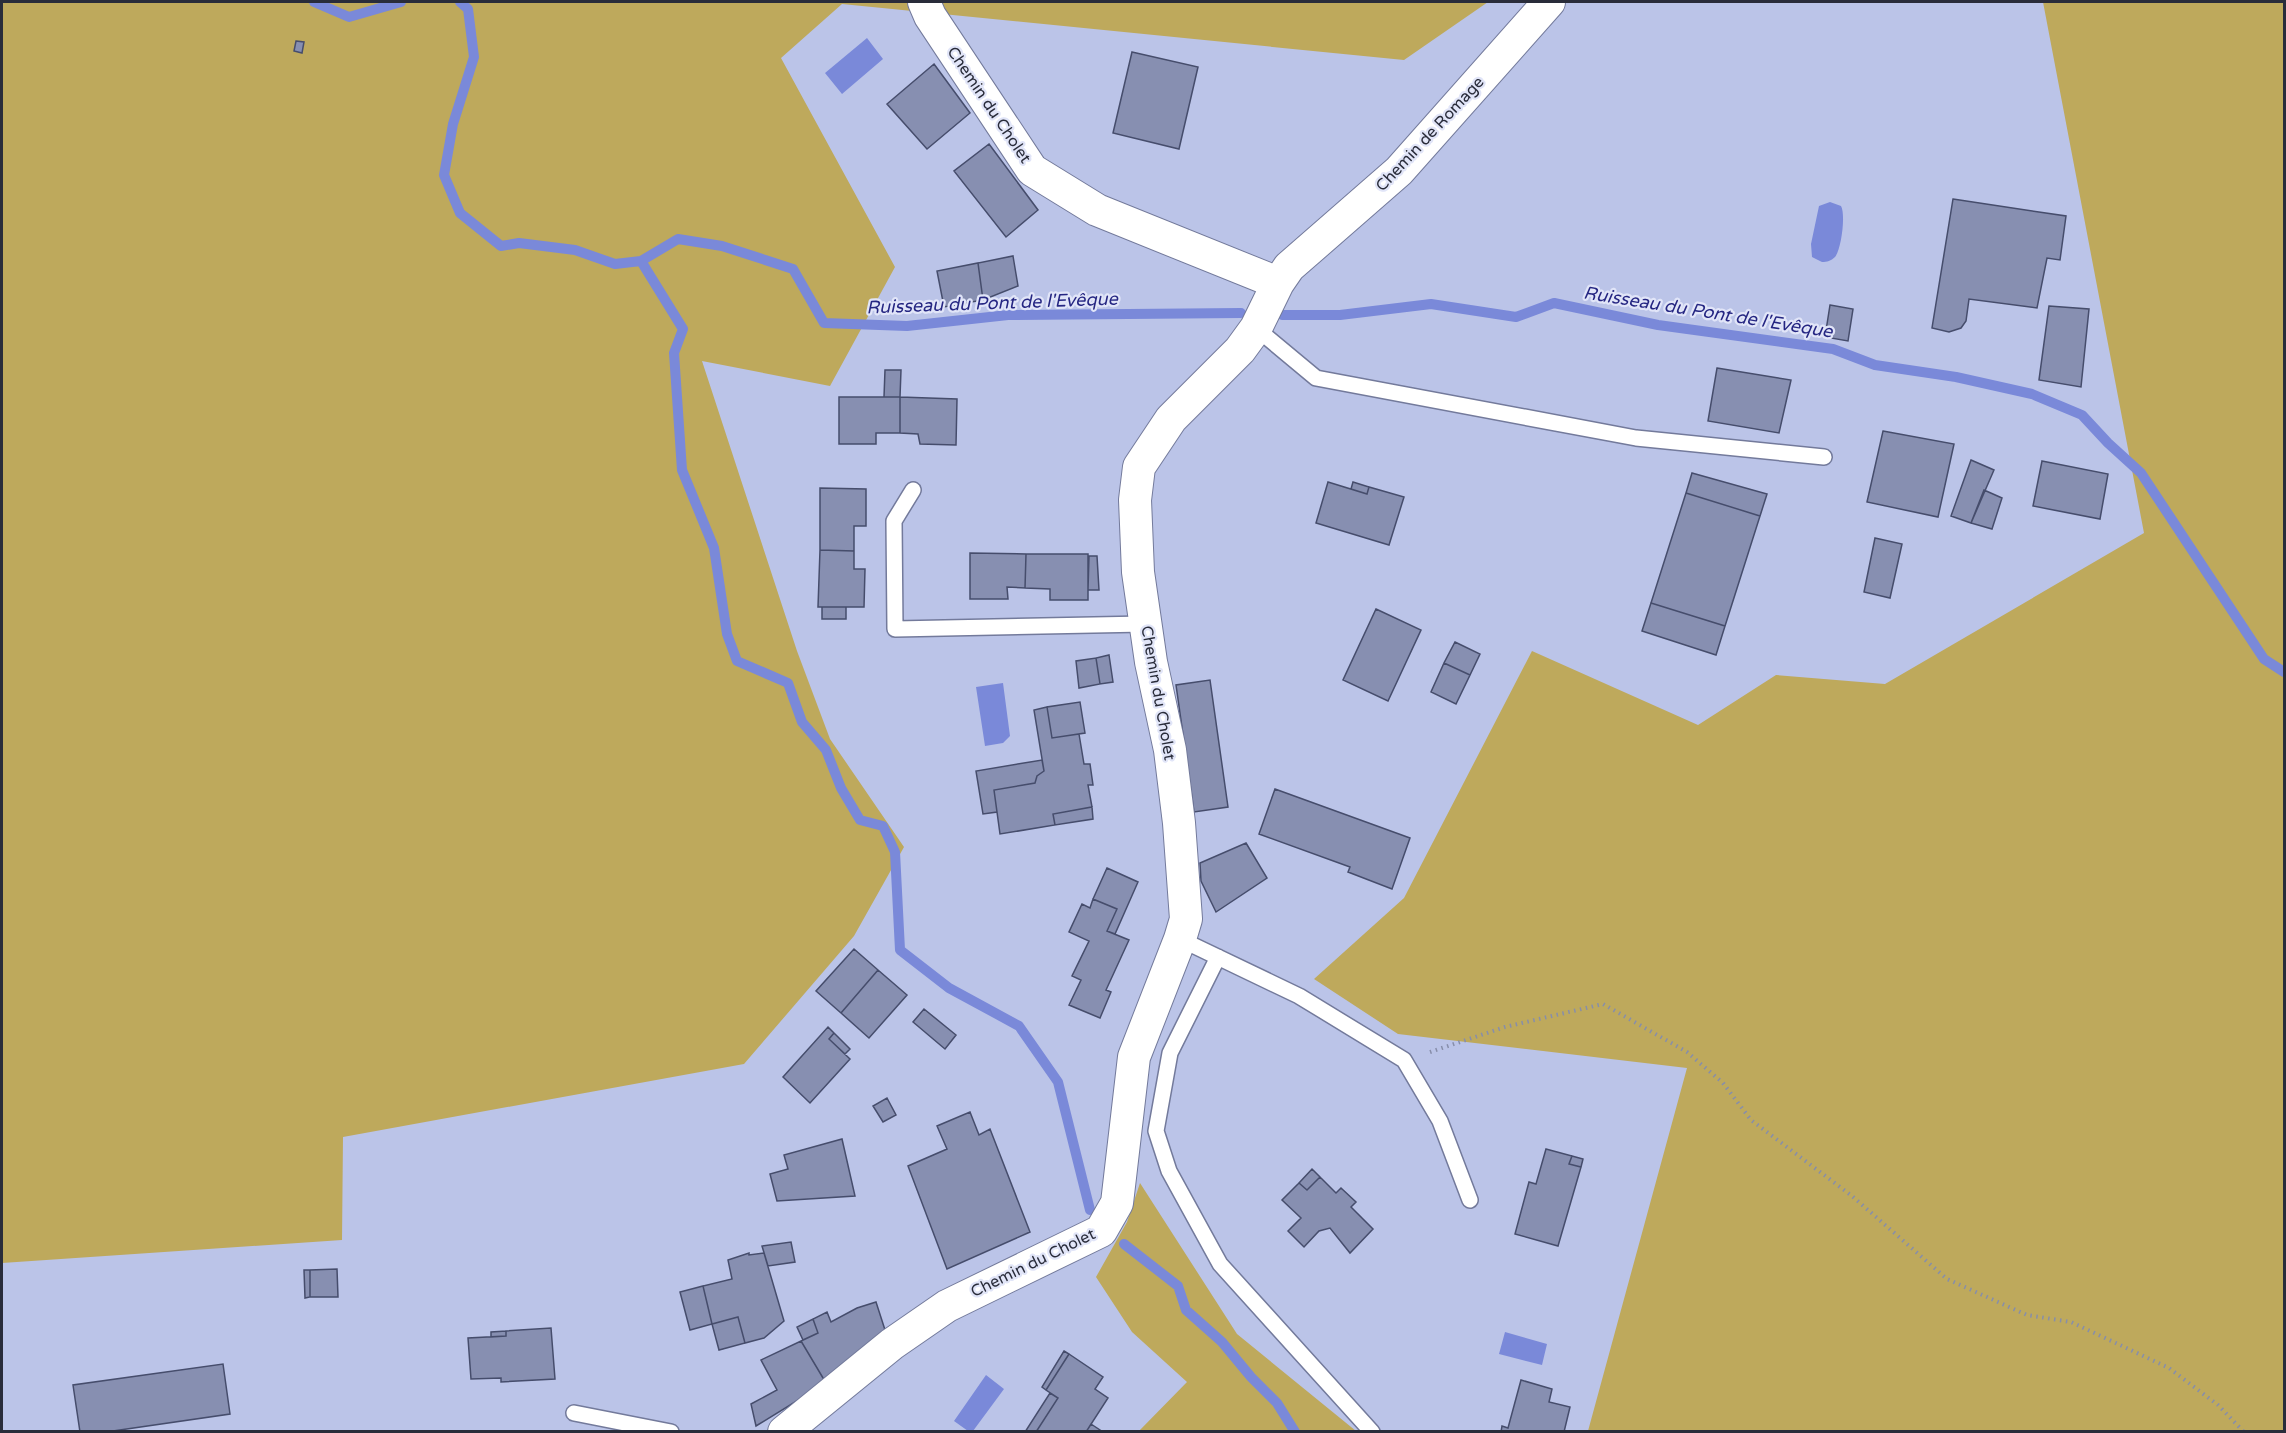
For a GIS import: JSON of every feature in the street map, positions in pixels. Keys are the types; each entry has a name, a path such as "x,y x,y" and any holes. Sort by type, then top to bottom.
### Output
{"street":[{"name":"Chemin du Cholet","path":"784,1431 892,1344 947,1306 1101,1231 1118,1203 1134,1057 1186,919 1179,823 1170,750 1145,624 1136,542 1135,500 1139,467 1171,419 1240,350 1256,328 1278,283 1097,210 1032,170 930,16 924,2"},
{"name":"Chemin de Romage","path":"1278,283 1289,267 1399,171 1549,2"}],"lane":[{"path":"1256,328 1316,378 1636,438 1824,457"},
{"path":"913,490 894,521 895,629 1145,624"},
{"path":"1180,939 1299,996 1404,1060 1440,1121 1470,1200"},
{"path":"1218,957 1170,1053 1156,1131 1169,1171 1220,1264 1372,1431"},
{"path":"574,1413 671,1431"}],"path":[{"path":"1404,1060 1505,1027 1603,1004 1687,1052 1723,1083 1751,1120 1852,1196 1947,1279 2027,1315 2071,1322 2169,1368 2217,1405 2244,1431"}],"shaded area":[{"path":"2,2 1488,2 1404,60 842,4 781,58 895,267 830,386 702,361 797,651 830,739 904,847 854,936 744,1064 343,1137 342,1240 2,1263"},
{"path":"2043,2 2284,2 2284,1431 1588,1431 1687,1068 1398,1034 1314,979 1404,898 1532,651 1698,725 1776,675 1885,684 2144,533"},
{"path":"1140,1183 1237,1334 1356,1431 1139,1431 1187,1382 1132,1332 1096,1277 1127,1222"}],"water":[{"path":"867,38 883,59 842,94 825,73"},
{"path":"1830,202 1841,206 1842,232 1835,257 1822,262 1812,257 1811,244 1819,206"},
{"path":"1003,683 1010,736 1003,743 985,746 976,687"},
{"path":"1505,1332 1547,1344 1542,1365 1499,1354"},
{"path":"986,1375 1004,1389 973,1431 968,1431 954,1421"}],"building":[{"path":"296,41 304,42 302,53 294,51"},
{"path":"1132,52 1198,67 1179,149 1113,133"},
{"path":"934,64 970,113 927,149 887,104"},
{"path":"989,144 1038,210 1006,237 954,171"},
{"path":"1953,199 2066,216 2060,260 2047,258 2037,308 1969,299 1966,321 1961,328 1949,332 1932,328"},
{"path":"1013,256 1018,286 983,300 978,263"},
{"path":"978,263 983,300 944,307 937,271"},
{"path":"1830,305 1853,309 1848,341 1825,337"},
{"path":"2049,306 2089,309 2081,387 2039,380"},
{"path":"1717,368 1791,380 1779,433 1708,421"},
{"path":"885,370 901,370 900,397 884,397"},
{"path":"839,397 900,397 900,433 876,433 876,444 839,444"},
{"path":"900,397 957,399 956,445 920,444 918,434 900,433"},
{"path":"1883,431 1954,444 1938,517 1867,502"},
{"path":"1971,460 1994,470 1971,523 1951,516"},
{"path":"2042,461 2108,474 2100,519 2033,506"},
{"path":"1692,473 1767,494 1760,516 1686,493"},
{"path":"1328,482 1367,494 1369,487 1404,497 1389,545 1316,523"},
{"path":"1353,482 1369,487 1367,494 1351,489"},
{"path":"820,488 866,489 866,526 854,526 854,551 820,550"},
{"path":"1984,490 2002,498 1992,529 1971,523"},
{"path":"1686,493 1760,516 1725,626 1651,603"},
{"path":"1875,538 1902,544 1890,598 1864,592"},
{"path":"820,550 854,551 854,569 865,569 864,607 818,607"},
{"path":"970,553 1026,554 1025,588 1007,587 1008,599 970,599"},
{"path":"1026,554 1088,554 1088,600 1050,600 1050,589 1025,588"},
{"path":"1089,556 1097,556 1099,590 1088,590"},
{"path":"1651,603 1725,626 1716,655 1642,631"},
{"path":"822,607 846,607 846,619 822,619"},
{"path":"1376,609 1421,630 1388,701 1343,680"},
{"path":"1455,642 1480,654 1470,675 1444,663"},
{"path":"1109,655 1113,682 1100,684 1096,658"},
{"path":"1096,658 1100,684 1079,688 1076,661"},
{"path":"1444,663 1470,675 1456,704 1431,692"},
{"path":"1210,680 1228,807 1194,812 1176,685"},
{"path":"1080,702 1085,733 1052,738 1047,707"},
{"path":"1047,707 1052,738 1079,734 1084,764 1090,764 1093,785 1088,785 1092,807 1053,814 1055,825 1000,834 994,790 1035,783 1037,776 1044,771 1034,710"},
{"path":"1042,760 1044,771 1037,776 1035,783 994,790 997,812 983,814 976,771"},
{"path":"1275,789 1410,838 1392,889 1348,872 1350,867 1259,834"},
{"path":"1092,807 1093,819 1055,825 1053,814"},
{"path":"1246,843 1267,878 1216,912 1201,881 1200,863"},
{"path":"1107,868 1138,882 1115,934 1107,931 1117,909 1093,899"},
{"path":"1093,899 1117,909 1107,931 1129,940 1106,990 1111,992 1100,1018 1069,1005 1081,980 1072,976 1089,941 1069,932 1082,904 1090,908"},
{"path":"854,949 878,970 841,1013 816,991"},
{"path":"878,970 907,995 869,1038 841,1013"},
{"path":"924,1009 956,1035 945,1049 913,1022"},
{"path":"828,1027 834,1033 829,1039 850,1059 810,1103 783,1077"},
{"path":"834,1033 850,1049 845,1054 829,1039"},
{"path":"887,1098 896,1115 883,1122 873,1106"},
{"path":"970,1112 979,1135 990,1129 1030,1232 947,1269 908,1166 947,1149 937,1126"},
{"path":"842,1139 855,1196 777,1201 770,1174 788,1169 784,1155"},
{"path":"1546,1149 1572,1156 1569,1164 1581,1167 1558,1246 1515,1234 1529,1182 1536,1184"},
{"path":"1572,1156 1583,1159 1581,1167 1569,1164"},
{"path":"1312,1169 1320,1177 1307,1190 1299,1183"},
{"path":"1320,1177 1336,1193 1341,1188 1356,1202 1351,1207 1373,1229 1350,1253 1330,1228 1319,1231 1304,1247 1288,1231 1301,1218 1282,1200 1299,1183 1307,1190"},
{"path":"791,1242 795,1262 768,1266 762,1246"},
{"path":"749,1253 749,1255 764,1253 784,1321 764,1338 745,1343 738,1317 712,1324 703,1286 732,1279 728,1260"},
{"path":"337,1269 338,1297 310,1297 310,1270"},
{"path":"304,1270 310,1270 310,1297 305,1298"},
{"path":"703,1286 712,1324 690,1330 680,1292"},
{"path":"876,1302 886,1333 826,1383 801,1341 818,1333 813,1319 827,1312 831,1322 857,1308"},
{"path":"738,1317 745,1343 719,1350 712,1324"},
{"path":"813,1319 818,1333 803,1340 797,1327"},
{"path":"551,1328 555,1379 501,1382 501,1378 471,1379 468,1338 506,1336 506,1331"},
{"path":"506,1331 506,1336 491,1337 491,1332"},
{"path":"801,1341 826,1383 756,1426 751,1404 777,1390 761,1360"},
{"path":"1064,1351 1069,1354 1046,1390 1042,1387"},
{"path":"1069,1354 1103,1377 1095,1389 1108,1398 1086,1432 1036,1432 1058,1398 1046,1390"},
{"path":"223,1364 230,1414 106,1432 80,1432 73,1385"},
{"path":"1521,1380 1552,1389 1549,1402 1570,1407 1564,1432 1501,1432 1502,1426 1508,1428"},
{"path":"1050,1393 1058,1398 1036,1432 1025,1432"},
{"path":"1091,1424 1103,1432 1086,1432"}],"waterway":[{"path":"314,2 349,17 401,2"},
{"path":"460,2 468,9 474,57 453,124 444,175 460,213 501,246 519,243 575,250 615,264 641,261 683,329 674,353 682,470 714,548 727,634 737,661 788,683 802,722 826,750 841,788 860,820 883,826 895,852 900,950 949,988 1019,1026 1058,1082 1090,1210"},
{"name":"Ruisseau du Pont de l'Evêque","path":"641,261 678,239 722,246 793,269 824,323 907,326 1008,315 1241,313"},
{"name":"Ruisseau du Pont de l'Evêque","path":"1282,315 1340,315 1431,304 1516,317 1554,303 1658,325 1833,349 1875,365 1956,377 2032,394 2082,415 2141,473 2264,659 2284,672"},
{"path":"1124,1244 1178,1286 1186,1310 1222,1342 1251,1377 1277,1403 1295,1432"}]}
